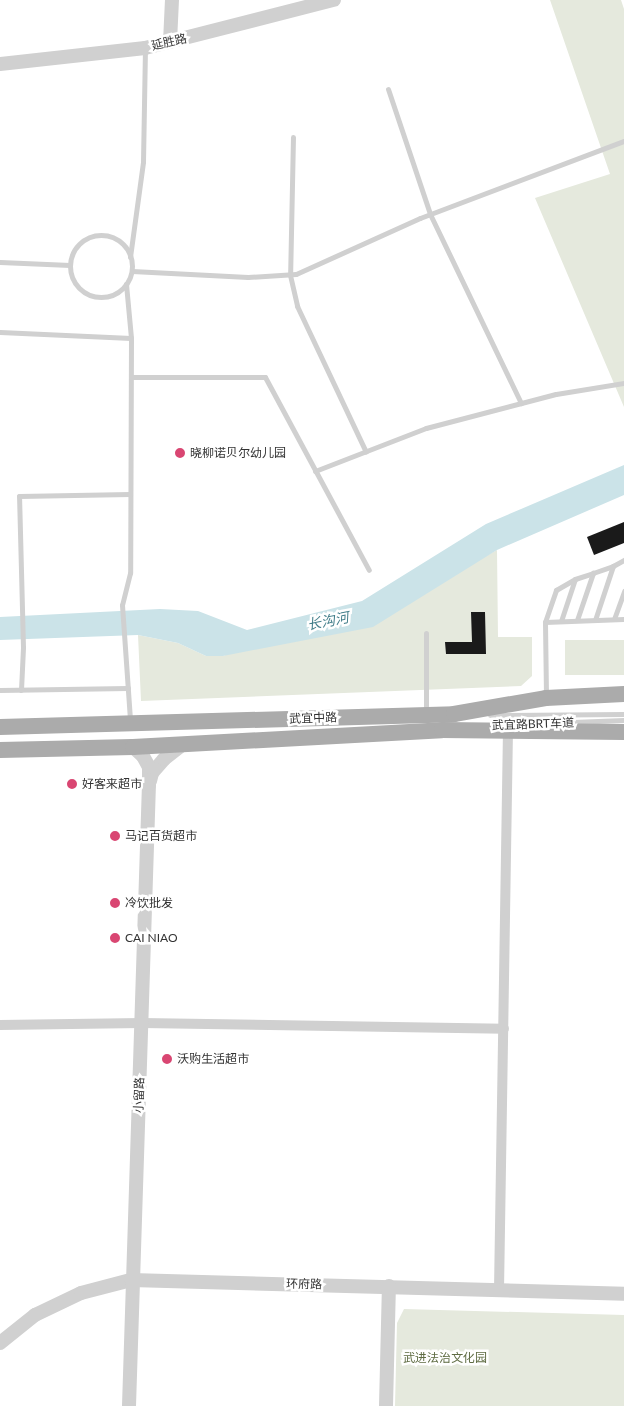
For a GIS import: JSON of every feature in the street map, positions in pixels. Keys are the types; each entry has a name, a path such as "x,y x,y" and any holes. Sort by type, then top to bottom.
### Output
{"main road":[{"name":"武宜中路","path":"0,727 454,714 486,706 546,698 624,694"},
{"name":"武宜中路","path":"0,750 133,747 442,730 624,732"}],"street":[{"path":"170,42 172,0"},
{"name":"延胜路","path":"0,64 145,48 334,0"},
{"path":"499,1290 508,732"},
{"name":"小留路","path":"149,785 152,773 183,744"},
{"name":"小留路","path":"129,1406 131,1280 142,1023 149,785 149,768 143,756 133,747"},
{"path":"0,1025 142,1023 504,1029"},
{"name":"环府路","path":"0,1343 35,1315 81,1293 131,1280 624,1294"},
{"path":"386,1406 389,1286"}],"lane":[{"path":"130,257 119,241 102,235 84,240 76,247 70,265 75,284 91,296 111,296 126,284 132,271 130,257 143,162 145,48"},
{"path":"388,90 430,214 521,404"},
{"path":"293,137 290,274 297,306 366,452"},
{"path":"132,271 248,277 290,274 430,214 624,141"},
{"path":"0,262 70,265"},
{"path":"126,284 131,338 130,573 122,605 130,723"},
{"path":"0,332 131,338"},
{"path":"131,377 265,377 370,570"},
{"path":"315,471 426,428 521,404 624,383"},
{"path":"21,690 23,647 19,496 130,494"},
{"path":"546,698 545,622 556,590 576,579 593,574 624,560"},
{"path":"595,620 613,566"},
{"path":"577,620 593,574"},
{"path":"561,621 576,579"},
{"path":"614,619 624,591"},
{"path":"545,622 624,618"},
{"path":"426,633 426,715"},
{"path":"0,690 128,688"},
{"name":"武宜路BRT车道","path":"454,714 567,717 624,714"},
{"name":"武宜路BRT车道","path":"442,730 624,720"}],"green space":[{"path":"550,0 621,0 624,9 624,407 535,198 610,174"},
{"path":"497,550 498,637 532,637 532,676 521,686 141,701 138,635 178,643 206,656 223,656 459,571"},
{"path":"565,640 624,640 624,675 565,675"},
{"name":"武进法治文化园","path":"404,1309 624,1315 624,1406 395,1406 397,1323"}],"water":[{"name":"长沟河","path":"624,465 624,495 497,550 373,627 223,656 206,656 178,643 138,635 0,640 0,617 160,609 198,611 247,630 362,601 486,524"}],"building":[{"path":"624,522 624,543 594,555 587,537"},
{"path":"471,612 485,612 486,654 446,654 445,642 472,642"}],"place":[{"name":"晓柳诺贝尔幼儿园","path":"180,453"},
{"name":"好客来超市","path":"72,784"},
{"name":"马记百货超市","path":"115,836"},
{"name":"冷饮批发","path":"115,903"},
{"name":"CAI NIAO","path":"115,938"},
{"name":"沃购生活超市","path":"167,1059"}]}
